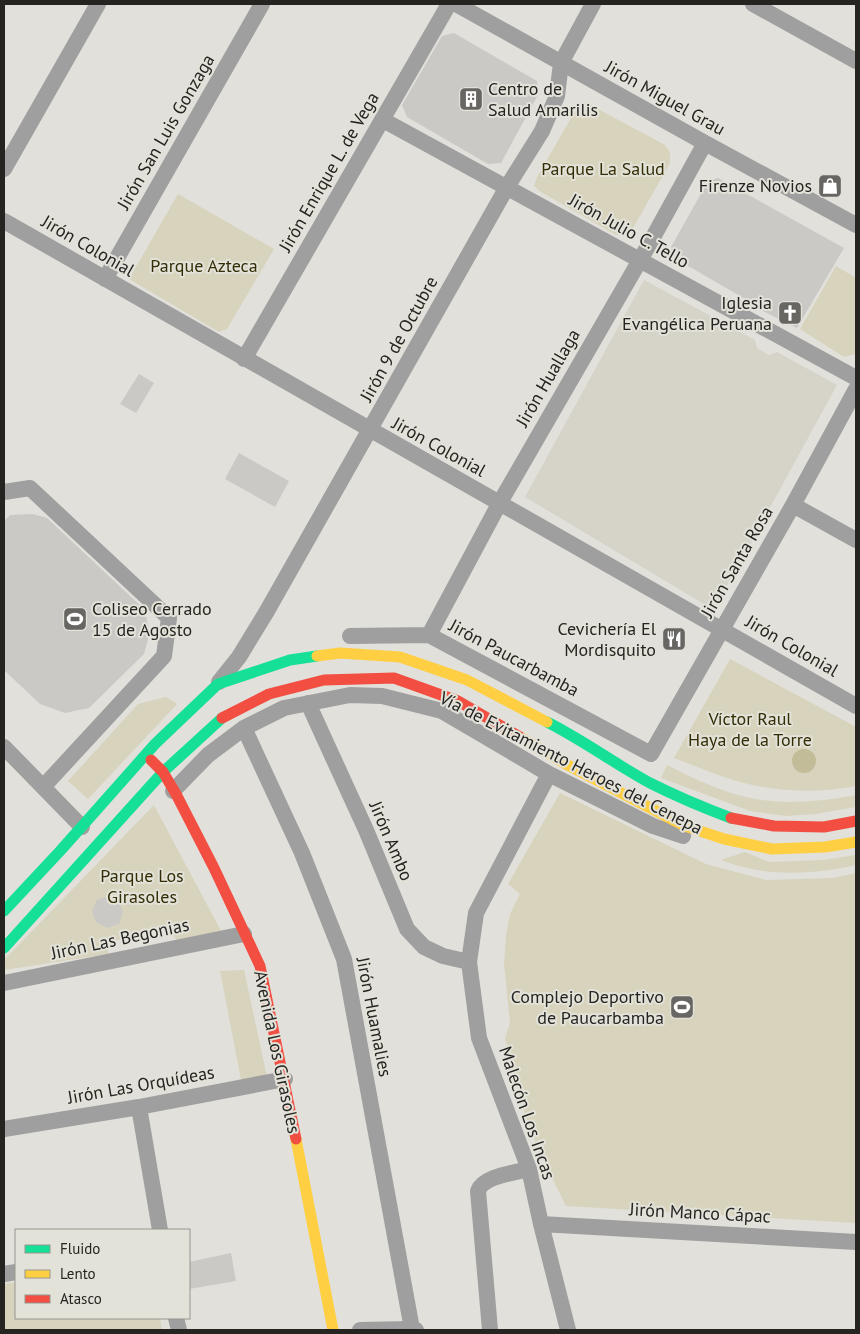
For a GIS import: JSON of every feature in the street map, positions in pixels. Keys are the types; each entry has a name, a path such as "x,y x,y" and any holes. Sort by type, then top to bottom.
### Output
{"main road":[{"name":"Vía de Evitamiento Heroes del Cenepa","path":"4,911 146,755 218,684 276,664 300,658 340,653 400,657 468,680 578,738 649,782 731,818 774,826 824,827 856,821"},
{"name":"Vía de Evitamiento Heroes del Cenepa","path":"4,948 163,772 224,716 269,694 324,680 394,678 458,701 564,763 685,826 724,839 772,849 825,847 856,842"},
{"name":"Avenida Los Girasoles","path":"146,755 163,772 214,868 260,966 285,1079 334,1330"}],"street":[{"path":"4,169 98,4"},
{"name":"Jirón San Luis Gonzaga","path":"105,279 262,4"},
{"name":"Jirón Enrique L. de Vega","path":"244,359 449,4"},
{"name":"Jirón Miguel Grau","path":"456,4 856,225"},
{"name":"Jirón 9 de Octubre","path":"218,684 247,644 370,431 507,187 542,131 557,96 561,63 593,4"},
{"path":"753,4 856,61"},
{"name":"Jirón Julio C. Tello","path":"383,120 856,378"},
{"name":"Jirón Huallaga","path":"428,634 705,143"},
{"name":"Jirón Colonial","path":"4,221 856,706"},
{"name":"Jirón Santa Rosa","path":"651,754 856,389"},
{"path":"4,492 30,488 169,618 164,656 43,787"},
{"path":"793,504 856,540"},
{"name":"Jirón Paucarbamba","path":"350,636 428,634 651,754"},
{"path":"173,791 208,755 244,728 284,708 350,695 382,696 442,711 549,774 654,826 710,845 746,844"},
{"name":"Jirón Ambo","path":"308,703 366,830 407,929 424,948 443,956 470,962"},
{"name":"Jirón Huamalies","path":"244,728 302,853 344,959 414,1330"},
{"path":"4,747 82,826"},
{"name":"Malecón Los Incas","path":"549,774 476,913 470,962 479,1038 529,1169 568,1330"},
{"path":"4,916 19,932"},
{"name":"Jirón Las Begonias","path":"4,983 244,934"},
{"name":"Jirón Las Orquídeas","path":"4,1129 285,1079"},
{"path":"140,1106 160,1229"},
{"path":"490,1330 478,1191 480,1185 488,1180 529,1169"},
{"name":"Jirón Manco Cápac","path":"541,1224 856,1242"},
{"path":"360,1330 414,1330"}],"shaded area":[{"path":"644,280 755,340 757,348 769,355 777,352 837,385 714,610 525,497"},
{"path":"804,749 809,750 815,756 815,766 809,772 804,773 799,772 793,766 792,761 793,756 799,750"}],"green space":[{"name":"Parque La Salud","path":"585,102 665,145 670,152 670,163 632,230 625,235 616,235 541,192 534,186 537,177 578,106"},
{"name":"Parque Azteca","path":"178,194 274,249 227,329 219,332 129,279"},
{"path":"836,266 856,278 856,354 844,357 800,329"},
{"name":"Víctor Raul Haya de la Torre","path":"730,659 856,727 856,786 816,791 761,787 729,779 674,758"},
{"path":"166,697 177,704 88,799 68,781 138,704"},
{"path":"667,765 713,786 756,799 799,802 828,800 856,795 856,807 815,814 786,816 750,811 661,778"},
{"name":"Complejo Deportivo de Paucarbamba","path":"560,793 706,864 766,880 833,878 856,873 856,1223 566,1206 538,1149 524,1112 505,1038 510,1023 504,964 506,935 510,914 520,894 508,884"},
{"name":"Parque Los Girasoles","path":"154,805 221,931 178,941 168,930 108,942 108,954 4,970 4,960"},
{"path":"745,852 769,862 823,860 856,855 856,865 823,871 788,873 737,866 721,860"},
{"path":"244,970 267,1077 241,1080 220,971"},
{"path":"15,1282 15,1319 160,1319 162,1330 4,1330 4,1284"}],"building":[{"name":"Centro de Salud Amarilis","path":"454,33 537,81 539,93 501,163 488,164 407,117 402,105 442,36"},
{"path":"718,178 844,248 797,328 753,306 754,304 676,259 671,247 708,181"},
{"path":"139,374 154,383 136,413 120,404"},
{"path":"239,453 289,481 275,507 225,479"},
{"name":"Coliseo Cerrado 15 de Agosto","path":"33,514 47,518 144,609 150,632 144,654 89,708 65,713 40,704 4,670 4,521 10,515"},
{"path":"109,896 119,902 123,912 119,924 107,928 96,922 92,911 97,900"},
{"path":"231,1253 236,1281 190,1289 190,1262"}],"traffic: fast":[{"path":"4,911 155,744 218,684 290,660 317,656"},
{"path":"4,948 163,772 222,718"},
{"path":"547,722 650,783 690,802 731,818"}],"traffic: slow":[{"path":"317,656 340,653 400,657 467,680 547,722"},
{"path":"520,737 564,763 685,826 724,839 772,849 825,847 856,842"},
{"path":"296,1139 333,1330"}],"traffic: jam":[{"path":"222,718 269,694 324,680 394,678 458,701 520,737"},
{"path":"151,760 163,772 176,794 214,868 260,966 296,1139"},
{"path":"731,818 774,826 824,827 856,821"}],"place":[{"name":"Centro de Salud Amarilis","path":"471,99"},
{"name":"Firenze Novios","path":"830,186"},
{"name":"Iglesia Evangélica Peruana","path":"790,313"},
{"name":"Coliseo Cerrado 15 de Agosto","path":"75,619"},
{"name":"Cevichería El Mordisquito","path":"674,639"},
{"name":"Complejo Deportivo de Paucarbamba","path":"682,1007"}]}
